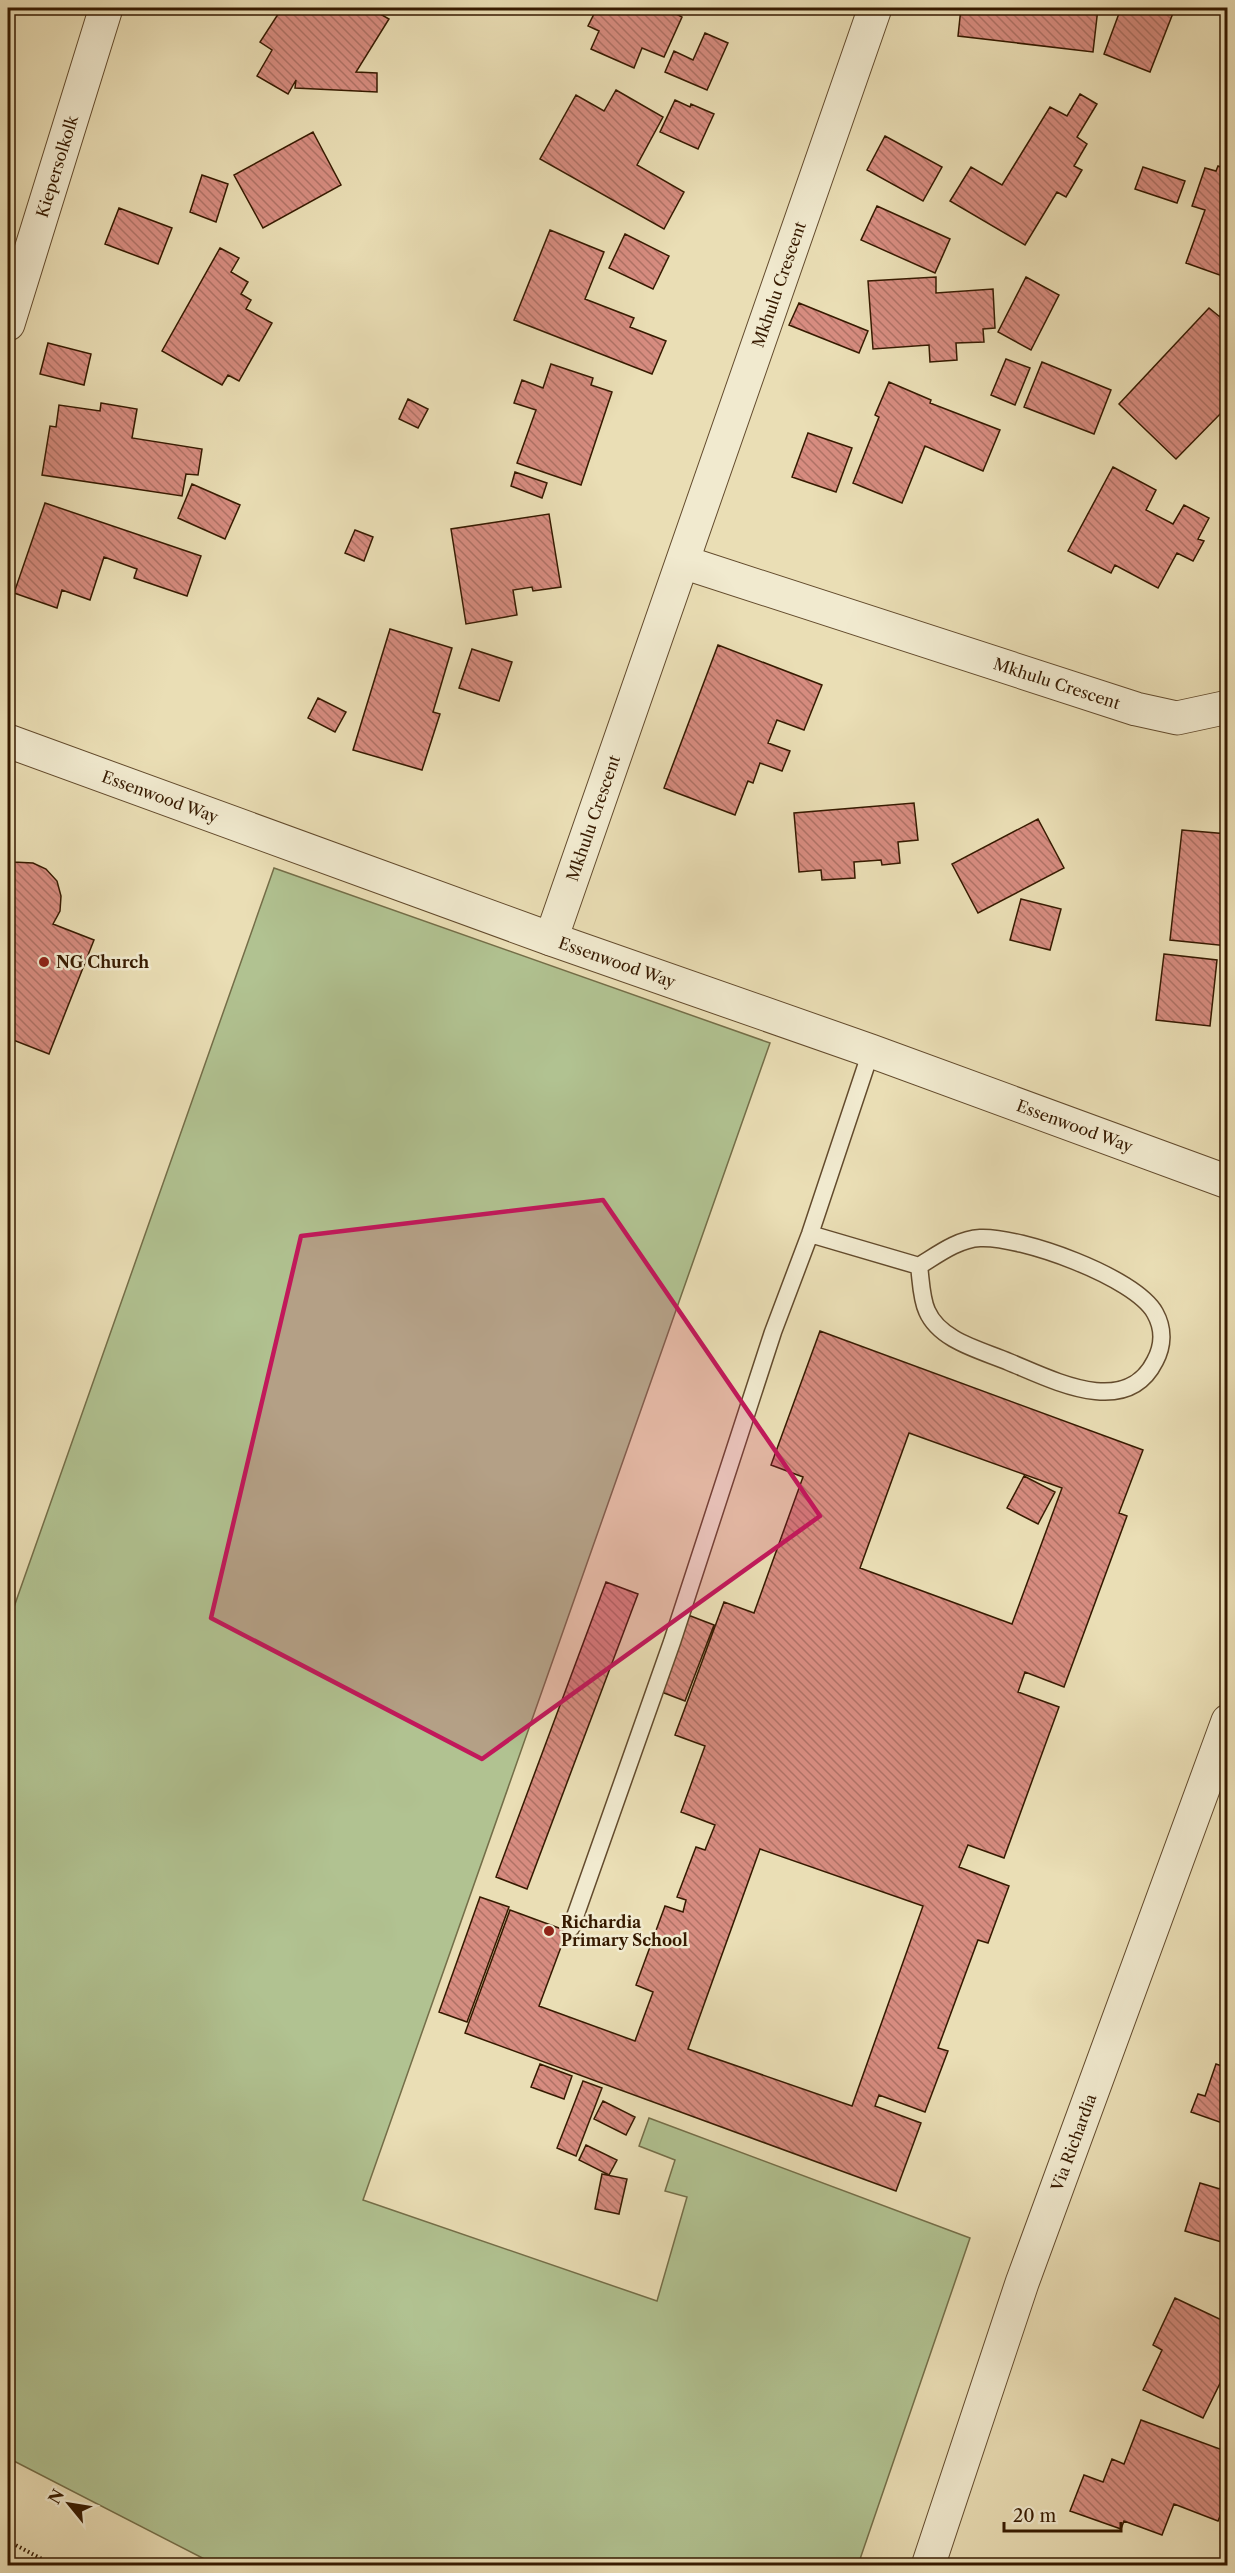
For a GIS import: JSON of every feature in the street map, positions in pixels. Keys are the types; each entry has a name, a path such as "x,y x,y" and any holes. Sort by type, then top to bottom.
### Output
{"street":[{"name":"Kiepersolkolk","path":"8,324 106,8"},
{"name":"Mkhulu Crescent","path":"551,939 875,8"},
{"name":"Mkhulu Crescent","path":"683,562 1136,709 1177,718 1227,707"},
{"name":"Essenwood Way","path":"8,741 551,939 871,1051 1227,1182"},
{"name":"Via Richardia","path":"928,2565 1022,2283 1227,1721"}],"lane":[{"path":"571,1928 672,1642 773,1332 810,1234 871,1051"},
{"path":"810,1234 919,1266 959,1243 978,1238 999,1239 1035,1246 1105,1275 1140,1296 1155,1312 1162,1331 1160,1351 1150,1372 1129,1388 1102,1393 1041,1375 953,1338 934,1323 926,1309 919,1266"}],"path":[{"path":"8,2541 55,2565"}],"highlighted area":[{"path":"603,1200 820,1516 482,1759 211,1618 301,1236"}],"green space":[{"path":"274,868 770,1043 363,2200 657,2301 687,2197 665,2191 675,2160 639,2146 649,2118 970,2238 858,2565 216,2565 8,2458 8,1624"}],"building":[{"path":"282,8 370,8 389,19 356,72 377,73 377,92 295,88 296,80 288,94 257,76 272,50 260,42"},
{"path":"597,8 679,8 676,14 682,17 664,57 642,48 634,68 591,49 599,31 588,26"},
{"path":"961,8 1098,8 1093,52 958,36"},
{"path":"1121,8 1175,8 1150,72 1104,54"},
{"path":"705,33 728,43 707,90 665,72 674,51 693,60"},
{"path":"616,90 663,117 637,165 684,192 664,229 540,159 576,95 604,111"},
{"path":"1080,94 1097,104 1077,137 1087,144 1074,166 1082,170 1066,197 1057,192 1025,245 950,201 971,167 1002,185 1050,107 1067,116"},
{"path":"675,100 714,114 698,149 660,132"},
{"path":"313,132 341,185 263,228 234,175"},
{"path":"885,136 942,167 923,201 867,170"},
{"path":"1218,166 1228,170 1228,278 1186,263 1205,210 1192,206 1205,168 1216,171"},
{"path":"1143,167 1185,181 1177,203 1135,189"},
{"path":"202,175 228,184 216,222 190,212"},
{"path":"877,206 950,239 935,273 861,240"},
{"path":"119,208 172,228 158,264 105,244"},
{"path":"550,230 604,252 585,299 634,318 630,327 666,341 652,374 514,320"},
{"path":"625,234 669,256 653,289 609,268"},
{"path":"220,248 239,258 231,272 248,282 241,294 251,300 246,309 272,323 239,381 228,375 222,385 162,351"},
{"path":"936,277 936,293 993,289 995,328 983,329 984,342 956,343 957,360 930,362 929,345 873,349 868,281"},
{"path":"1026,277 1059,295 1031,350 998,332"},
{"path":"799,303 868,331 859,353 789,325"},
{"path":"1223,307 1228,308 1228,406 1176,459 1119,404 1209,308 1220,317"},
{"path":"48,343 91,354 84,385 40,374"},
{"path":"1006,359 1030,368 1015,405 991,395"},
{"path":"1042,362 1111,390 1094,434 1024,407"},
{"path":"551,364 593,378 591,385 612,392 581,485 517,463 536,410 514,403 522,380 543,388"},
{"path":"889,382 931,400 930,403 1000,430 983,471 925,446 902,503 853,483 879,417 875,415"},
{"path":"408,399 428,409 418,428 399,419"},
{"path":"101,403 137,409 132,438 202,449 198,475 186,474 182,496 42,475 50,426 56,427 59,405 100,411"},
{"path":"808,433 852,448 836,492 792,477"},
{"path":"1113,467 1156,490 1146,510 1173,524 1184,505 1209,518 1198,539 1204,541 1193,561 1177,553 1158,588 1115,565 1111,573 1068,551"},
{"path":"515,472 547,483 542,498 511,486"},
{"path":"192,484 240,505 225,539 178,518"},
{"path":"45,503 201,556 187,596 134,578 137,569 104,557 90,600 62,590 57,608 14,593"},
{"path":"549,514 561,587 533,591 532,587 513,590 517,615 466,624 451,529"},
{"path":"355,530 373,537 364,561 345,553"},
{"path":"390,629 452,648 433,712 440,714 422,770 353,750"},
{"path":"718,645 822,685 804,730 777,720 768,743 790,751 782,771 760,763 753,783 748,781 735,815 664,788"},
{"path":"472,649 512,662 499,701 459,688"},
{"path":"318,698 346,712 335,732 308,718"},
{"path":"914,803 918,840 898,842 900,863 882,865 881,860 854,862 855,878 822,880 821,870 799,872 794,813"},
{"path":"1038,819 1064,868 978,913 952,864"},
{"path":"1182,830 1228,834 1228,946 1170,940"},
{"path":"8,856 13,862 33,863 46,869 57,881 61,896 60,911 53,924 94,940 49,1054 8,1038"},
{"path":"1021,899 1061,909 1050,950 1010,940"},
{"path":"1164,954 1217,960 1210,1026 1156,1020"},
{"path":"820,1331 1143,1450 1119,1513 1127,1516 1064,1687 1025,1672 1018,1692 1059,1707 1004,1858 968,1845 959,1867 1009,1886 988,1943 978,1940 938,2048 948,2051 925,2112 879,2095 875,2106 921,2123 896,2191 465,2033 510,1910 567,1931 539,2006 635,2041 653,1992 636,1985 665,1906 683,1912 686,1900 677,1897 696,1847 705,1850 715,1825 681,1812 705,1746 675,1735 724,1602 754,1613 803,1477 771,1465","holes":["909,1433 1062,1488 1012,1624 860,1568","760,1849 923,1906 852,2106 688,2049"]},
{"path":"1024,1476 1055,1492 1038,1524 1007,1508"},
{"path":"606,1582 638,1594 527,1889 496,1877"},
{"path":"688,1615 714,1625 685,1701 659,1691"},
{"path":"480,1897 509,1907 467,2022 439,2012"},
{"path":"540,2064 572,2076 564,2099 531,2087"},
{"path":"1216,2064 1228,2068 1228,2125 1191,2112 1198,2094 1205,2096"},
{"path":"583,2081 602,2088 576,2156 557,2148"},
{"path":"603,2101 635,2117 626,2135 594,2119"},
{"path":"586,2145 617,2160 609,2175 579,2160"},
{"path":"1228,2165 1228,2244 1185,2231 1200,2183 1220,2189"},
{"path":"602,2174 627,2179 619,2214 595,2209"},
{"path":"1175,2298 1228,2323 1228,2367 1203,2418 1143,2390 1162,2350 1153,2345"},
{"path":"1141,2420 1228,2452 1228,2497 1218,2521 1174,2504 1162,2535 1124,2521 1121,2529 1070,2511 1084,2475 1103,2482 1112,2459 1124,2464"}],"place":[{"name":"NG Church","path":"44,962"},
{"name":"Richardia Primary School","path":"549,1931"}]}
